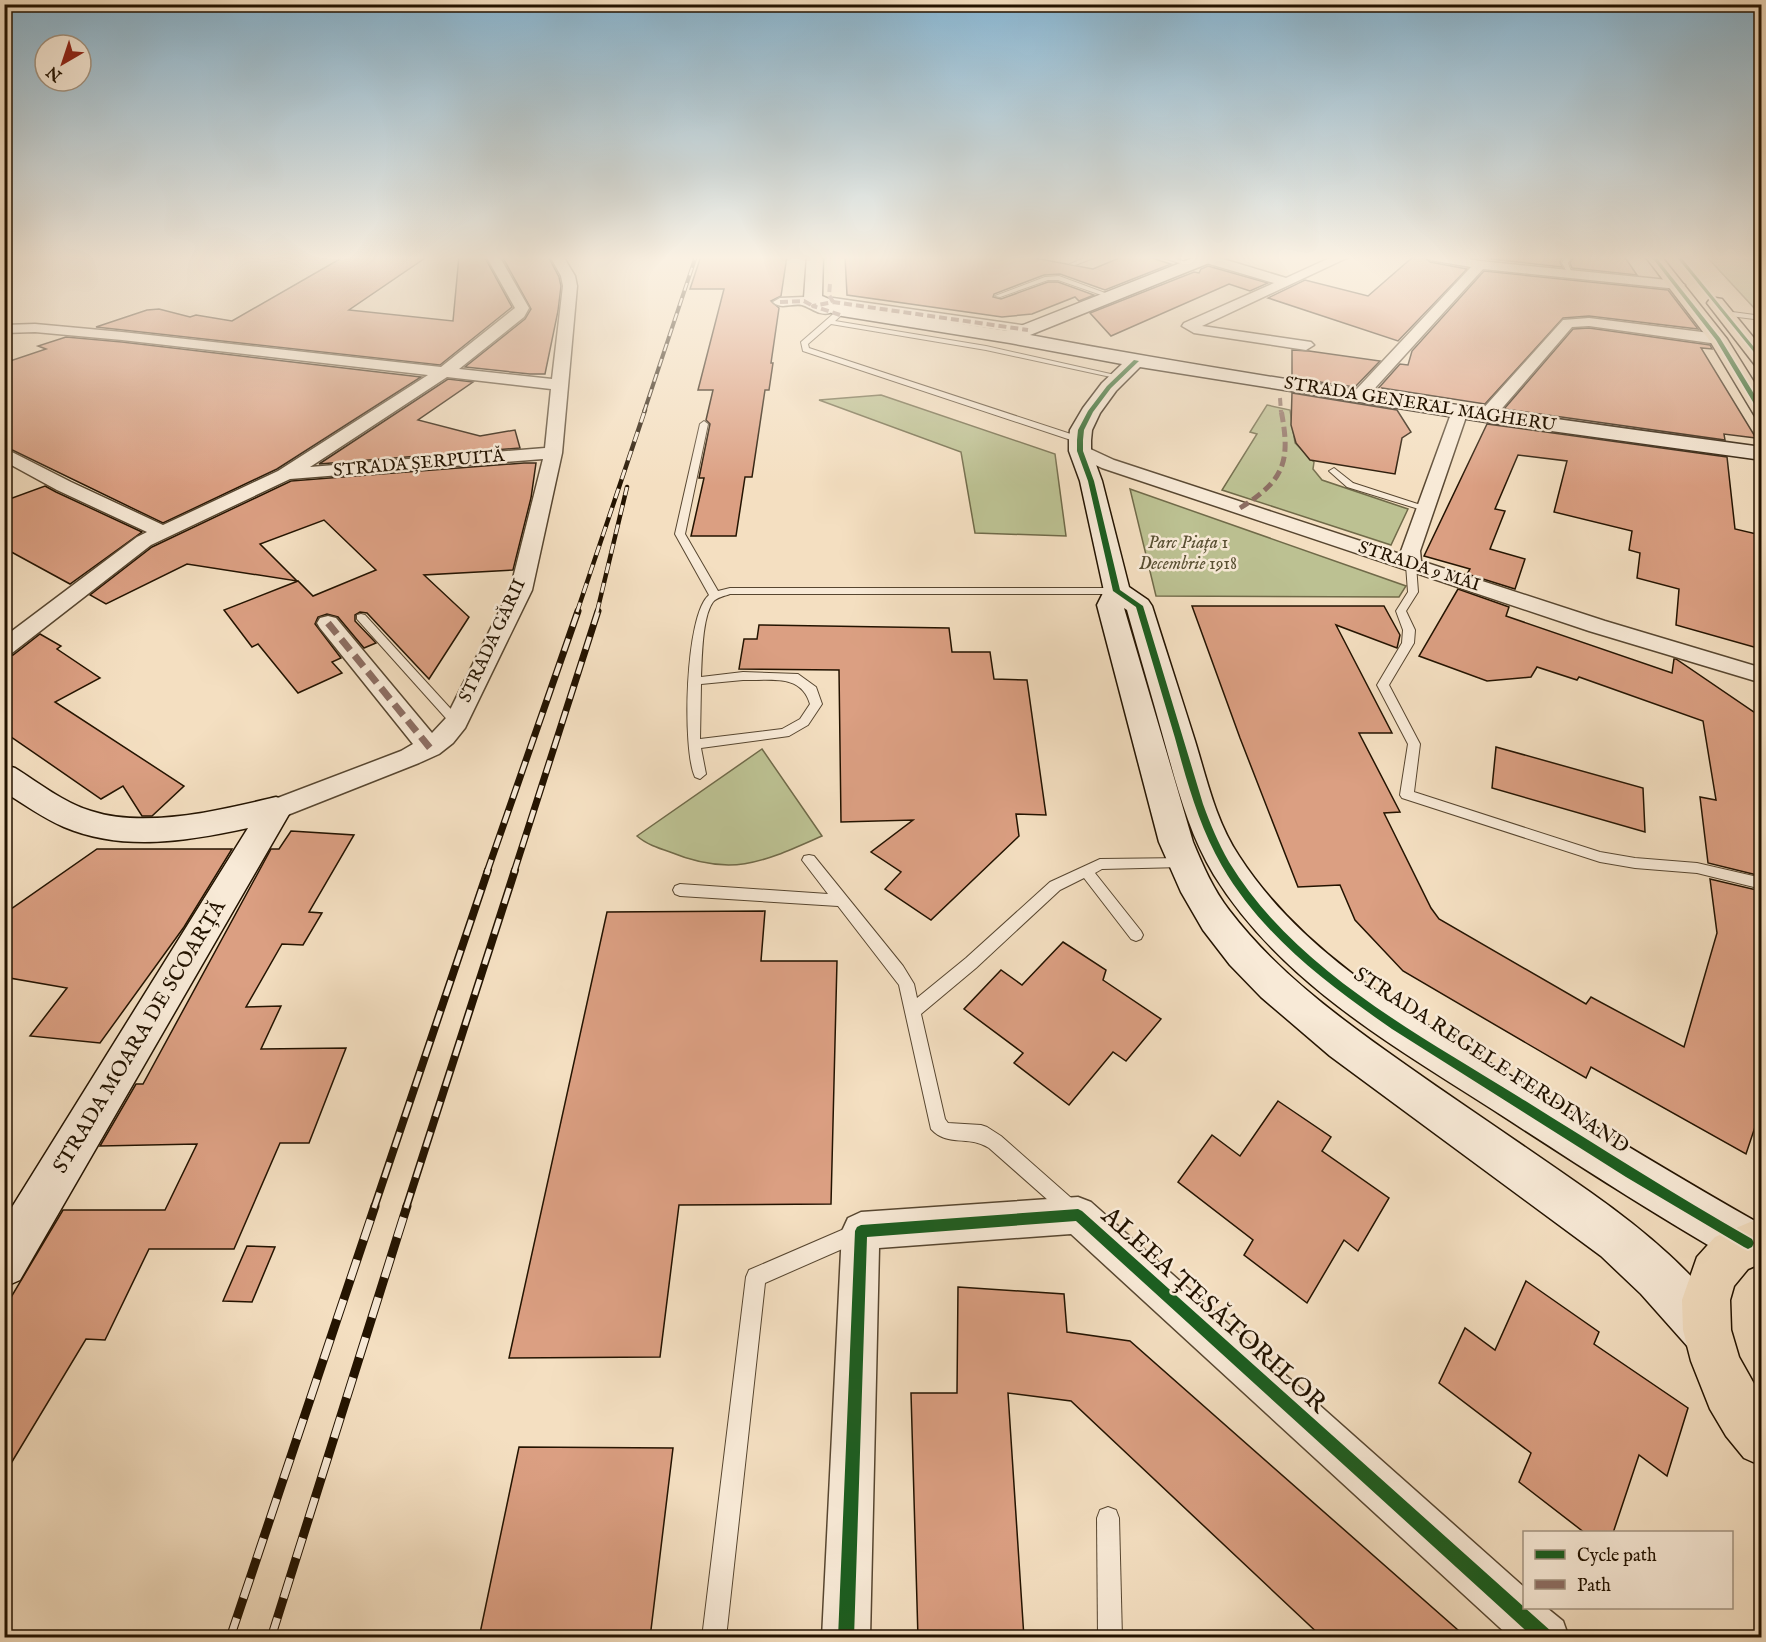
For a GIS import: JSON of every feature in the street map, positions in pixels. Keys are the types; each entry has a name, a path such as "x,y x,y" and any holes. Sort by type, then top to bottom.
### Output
{"main road":[{"path":"1713,333 1761,412"},
{"path":"1742,333 1758,352"},
{"path":"1718,339 1758,352"},
{"path":"1755,1241 1720,1260 1706,1291 1706,1331 1723,1380 1761,1440"}],"street":[{"path":"81,333 559,385"},
{"name":"STRADA ȘERPUITĂ","path":"4,648 132,549 162,532 285,475 444,372 495,333"},
{"name":"STRADA GĂRII","path":"276,809 430,748 444,737 456,722 521,590 553,453 565,333"},
{"name":"STRADA GENERAL MAGHERU","path":"1008,333 1136,361 1486,416 1761,454"},
{"path":"1219,333 1306,345"},
{"path":"1359,396 1418,333"},
{"path":"1486,416 1560,333"},
{"path":"1670,333 1718,339"},
{"path":"1136,361 1090,412 1081,430 1080,446 1118,591 1110,605 1182,862 1200,895 1228,934 1270,981 1318,1026 1605,1230 1656,1273 1706,1331"},
{"path":"1411,565 1410,551 1460,411"},
{"name":"STRADA 9 MAI","path":"1080,446 1108,464 1597,626 1761,676"},
{"path":"4,453 64,486 162,532"},
{"name":"STRADA ȘERPUITĂ","path":"285,475 553,453"},
{"name":"STRADA REGELE FERDINAND","path":"1118,591 1139,606 1196,801 1209,834 1227,867 1252,903 1279,934 1317,968 1397,1026 1685,1208 1755,1241"},
{"path":"328,624 430,748"},
{"path":"4,776 70,817 87,824 114,828 190,828 276,809"},
{"name":"STRADA MOARA DE SCOARȚĂ","path":"4,1264 276,809"},
{"name":"ALEEA ȚESĂTORILOR","path":"861,1231 1078,1215 1545,1638"},
{"path":"846,1638 861,1231"}],"lane":[{"path":"813,333 804,344 806,349 1080,446"},
{"path":"923,333 1120,377"},
{"path":"704,424 680,534 715,596"},
{"path":"1334,471 1350,484 1425,508"},
{"path":"1411,565 1413,592 1401,611 1408,630 1408,643 1383,685 1414,744 1407,795 1600,857 1635,863 1697,868 1761,884"},
{"path":"700,774 694,744 697,646 704,610 708,601 715,596 729,591 1118,591"},
{"path":"362,617 456,722"},
{"path":"694,744 785,733 804,722 816,704 812,690 798,678 743,676 695,681"},
{"name":"ALEEA ȚESĂTORILOR","path":"809,860 906,984 938,1124 944,1131 981,1133 995,1142 1078,1215"},
{"path":"912,1012 971,963 1055,886 1100,864 1182,862"},
{"path":"1086,871 1136,935"},
{"path":"680,890 842,901"},
{"path":"714,1638 756,1276 861,1231"},
{"path":"1108,1518 1110,1638"}],"green space":[{"path":"881,395 1055,454 1066,536 975,533 961,452 819,400"},
{"path":"1267,405 1290,410 1295,443 1314,462 1313,469 1322,480 1408,509 1391,545 1222,490 1257,434 1250,432"},
{"name":"Parc Piața 1 Decembrie 1918","path":"1130,489 1406,586 1399,597 1156,596"},
{"path":"762,749 822,836 765,859 731,865 692,860 652,846 637,836"}],"building":[{"path":"147,333 480,333 440,365"},
{"path":"508,333 554,333 545,374 465,367"},
{"path":"713,333 775,333 769,390 765,390 752,477 745,477 736,536 691,536 704,478 699,478 710,424 706,420 713,390 698,390"},
{"path":"1373,333 1406,333 1398,341"},
{"path":"1429,333 1550,333 1485,404 1382,388 1384,392 1376,391 1400,364 1408,365 1412,351"},
{"path":"1570,333 1622,333 1710,345 1712,349 1701,348 1756,438 1724,434 1725,440 1504,409"},
{"path":"66,337 421,377 277,469 163,523 4,446 4,363 46,349 38,346"},
{"path":"1292,350 1380,361 1355,387 1292,378"},
{"path":"448,379 473,382 418,420 480,436 515,430 520,448 319,464"},
{"path":"1292,393 1397,410 1411,432 1402,438 1395,474 1310,460 1296,443 1291,425"},
{"path":"1487,424 1727,457 1735,529 1761,535 1761,649 1676,625 1679,589 1637,578 1640,553 1629,550 1632,531 1554,512 1567,461 1518,455 1495,509 1505,511 1490,549 1525,559 1515,589 1467,574 1470,569 1424,556"},
{"path":"536,463 531,498 513,570 424,575 469,617 429,679 367,613 360,612 355,615 355,621 376,643 364,648 338,617 327,614 318,617 315,624 341,658 332,662 342,673 298,693 258,644 252,647 224,610 298,581 313,596 376,570 324,520 260,544 297,581 187,564 106,604 90,595 152,547 291,481"},
{"path":"45,486 142,532 70,584 4,548 4,501"},
{"path":"1458,589 1509,607 1506,616 1672,673 1674,659 1676,659 1761,717 1761,876 1708,863 1700,797 1716,800 1703,721 1579,677 1577,680 1537,667 1531,677 1487,681 1419,656"},
{"path":"1192,606 1384,606 1400,635 1397,648 1336,625 1392,733 1359,733 1400,812 1384,813 1431,908 1439,919 1586,1004 1591,997 1684,1047 1717,933 1710,879 1761,891 1761,1109 1746,1154 1591,1067 1586,1078 1403,971 1355,920 1340,885 1298,887"},
{"path":"759,625 949,628 952,652 990,652 994,679 1027,680 1046,815 1016,814 1019,836 931,920 885,889 901,872 871,852 913,820 841,822 839,670 739,669 744,639 757,639"},
{"path":"40,634 61,646 57,649 100,678 55,702 184,786 152,816 142,816 123,786 101,799 4,732 4,657 13,655"},
{"path":"1496,747 1643,788 1645,832 1492,788"},
{"path":"291,831 354,835 309,912 322,913 303,945 282,944 246,1007 281,1006 261,1049 346,1048 309,1143 280,1143 234,1249 149,1249 105,1340 86,1339 4,1475 4,1309 63,1210 165,1210 197,1144 100,1146 136,1084 143,1084 271,849 279,849"},
{"path":"97,849 232,849 184,927 100,1043 30,1036 67,988 4,977 4,914"},
{"path":"765,911 761,961 837,961 831,1204 679,1205 660,1357 509,1358 607,912"},
{"path":"1063,942 1106,970 1103,980 1161,1019 1126,1061 1113,1052 1069,1105 1014,1063 1023,1053 964,1009 1001,970 1022,985"},
{"path":"1278,1101 1331,1137 1322,1151 1389,1198 1358,1251 1344,1240 1307,1303 1244,1255 1253,1240 1178,1182 1212,1135 1240,1156"},
{"path":"247,1246 275,1247 252,1302 223,1301"},
{"path":"1526,1281 1599,1332 1594,1344 1688,1408 1667,1476 1639,1455 1614,1531 1582,1531 1519,1482 1531,1453 1439,1383 1465,1328 1495,1350"},
{"path":"958,1287 1064,1294 1067,1332 1130,1341 1467,1638 1323,1638 1071,1401 1008,1393 1024,1638 918,1638 911,1393 957,1393"},
{"path":"519,1447 673,1448 650,1638 479,1638"}],"railway":[{"path":"644,412 670,333"},
{"path":"577,612 645,410"},
{"path":"597,612 627,487"},
{"path":"487,872 578,611"},
{"path":"514,872 598,611"},
{"path":"374,1208 488,870"},
{"path":"406,1208 515,870"},
{"path":"230,1638 375,1206"},
{"path":"271,1638 407,1206"}],"marked path":[{"path":"1240,508 1260,495 1281,470 1286,436 1280,398"},
{"path":"328,623 430,748"}],"cycle path":[{"path":"1713,333 1762,412"},
{"path":"1739,333 1762,361"},
{"path":"1136,361 1109,387 1090,412 1081,430 1080,451 1091,481 1117,591 1139,606 1193,788 1204,819 1226,865 1252,902 1283,937 1356,998 1630,1173 1748,1243"},
{"path":"846,1638 861,1231 1078,1215 1546,1638"}]}
